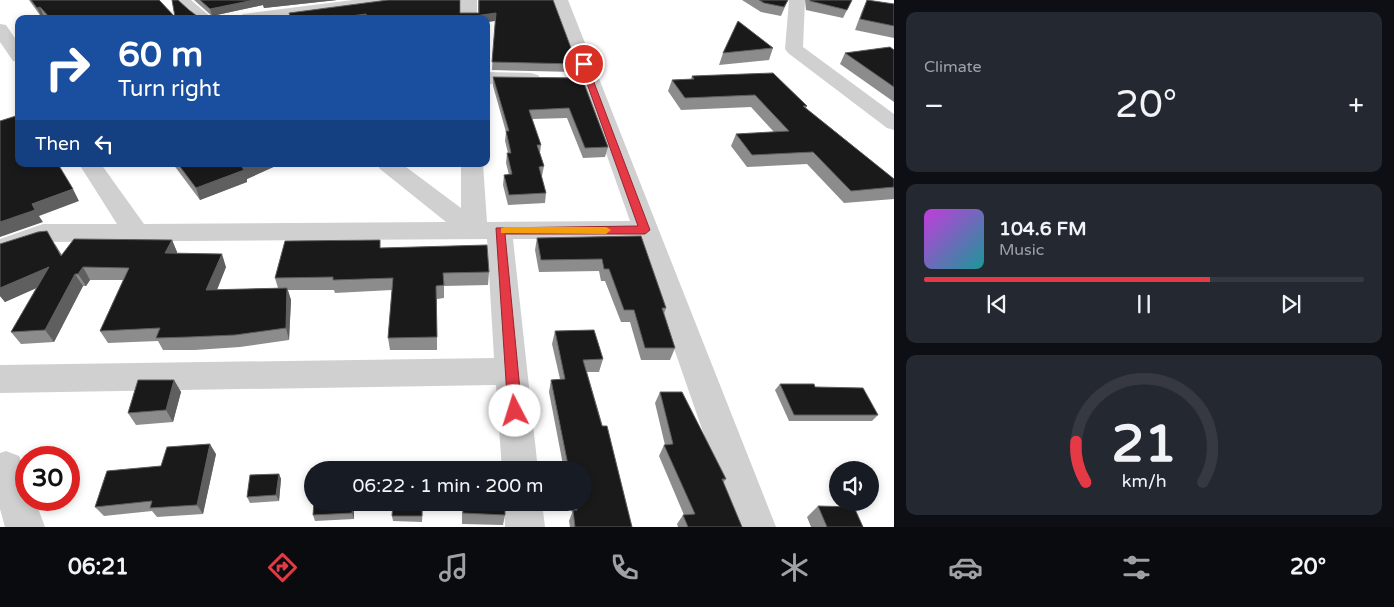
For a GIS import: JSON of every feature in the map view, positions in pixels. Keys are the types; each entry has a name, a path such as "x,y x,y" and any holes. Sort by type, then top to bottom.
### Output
{"street":[{"path":"181,0 200,15"},
{"path":"274,15 390,0"},
{"path":"469,0 469,15"},
{"path":"560,0 571,80 645,230 756,527"},
{"path":"797,0 794,49 894,124"},
{"path":"0,29 15,51"},
{"path":"490,78 571,80"},
{"path":"92,167 136,232"},
{"path":"392,167 487,231"},
{"path":"473,167 487,231 511,371 519,461"},
{"path":"0,249 43,233 645,230"},
{"path":"0,379 511,371"},
{"path":"2,463 25,527"},
{"path":"524,511 525,527"}],"building":[{"path":"31,0 159,0 173,15 47,15 40,7 37,8"},
{"path":"172,0 178,0 196,15 175,15"},
{"path":"200,0 254,0 210,9"},
{"path":"388,0 460,0 460,13 479,13 479,0 553,0 577,64 492,62 496,13 481,15 290,15 289,13"},
{"path":"759,0 788,0 784,7 764,3"},
{"path":"810,0 852,0 847,10"},
{"path":"867,0 894,4 894,26 860,19"},
{"path":"738,21 773,48 723,53"},
{"path":"890,47 894,50 894,87 845,53"},
{"path":"773,73 807,106 803,106 894,179 894,187 851,191 813,152 752,155 736,134 789,131 755,95 685,98 672,80 694,79 692,76"},
{"path":"493,77 582,78 608,147 585,148 569,108 529,110 541,145 537,145 544,166 539,167 546,193 509,195 504,175 512,174 507,153 511,153 506,131 509,131"},
{"path":"15,116 15,167 60,167 73,189 32,204 35,210 0,222 0,121"},
{"path":"180,167 242,167 244,170 196,188"},
{"path":"47,231 61,256 74,239 172,240 165,253 222,254 206,290 287,288 286,328 235,335 156,338 160,328 100,331 129,268 83,267 78,274 75,274 45,330 11,332 49,267 0,288 0,244"},
{"path":"641,236 666,308 662,308 675,348 645,348 634,310 624,310 609,269 604,269 602,259 541,260 537,238"},
{"path":"380,240 380,248 487,245 489,272 443,273 444,285 436,286 437,337 388,338 393,278 333,280 333,277 275,278 285,241"},
{"path":"594,330 603,359 583,360 602,426 607,426 632,527 575,527 573,511 592,511 592,461 567,461 551,380 565,379 555,331"},
{"path":"138,380 174,380 166,410 128,413"},
{"path":"780,384 814,384 815,387 863,388 878,415 794,415"},
{"path":"660,392 682,392 726,479 722,479 742,527 688,527 683,515 695,514 664,445 673,444"},
{"path":"210,444 197,505 150,508 152,501 95,507 107,471 161,466 167,447"},
{"path":"279,474 276,495 247,497 250,475"},
{"path":"818,506 829,506 829,511 856,511 863,527 827,527"},
{"path":"313,511 352,511 352,513 313,515"},
{"path":"392,511 422,511 422,516 392,516"},
{"path":"463,511 505,511 505,515 463,513"}],"slow traffic":[{"path":"505,231 606,230"}],"route":[{"path":"515,411 500,231 645,230 584,64"}]}
